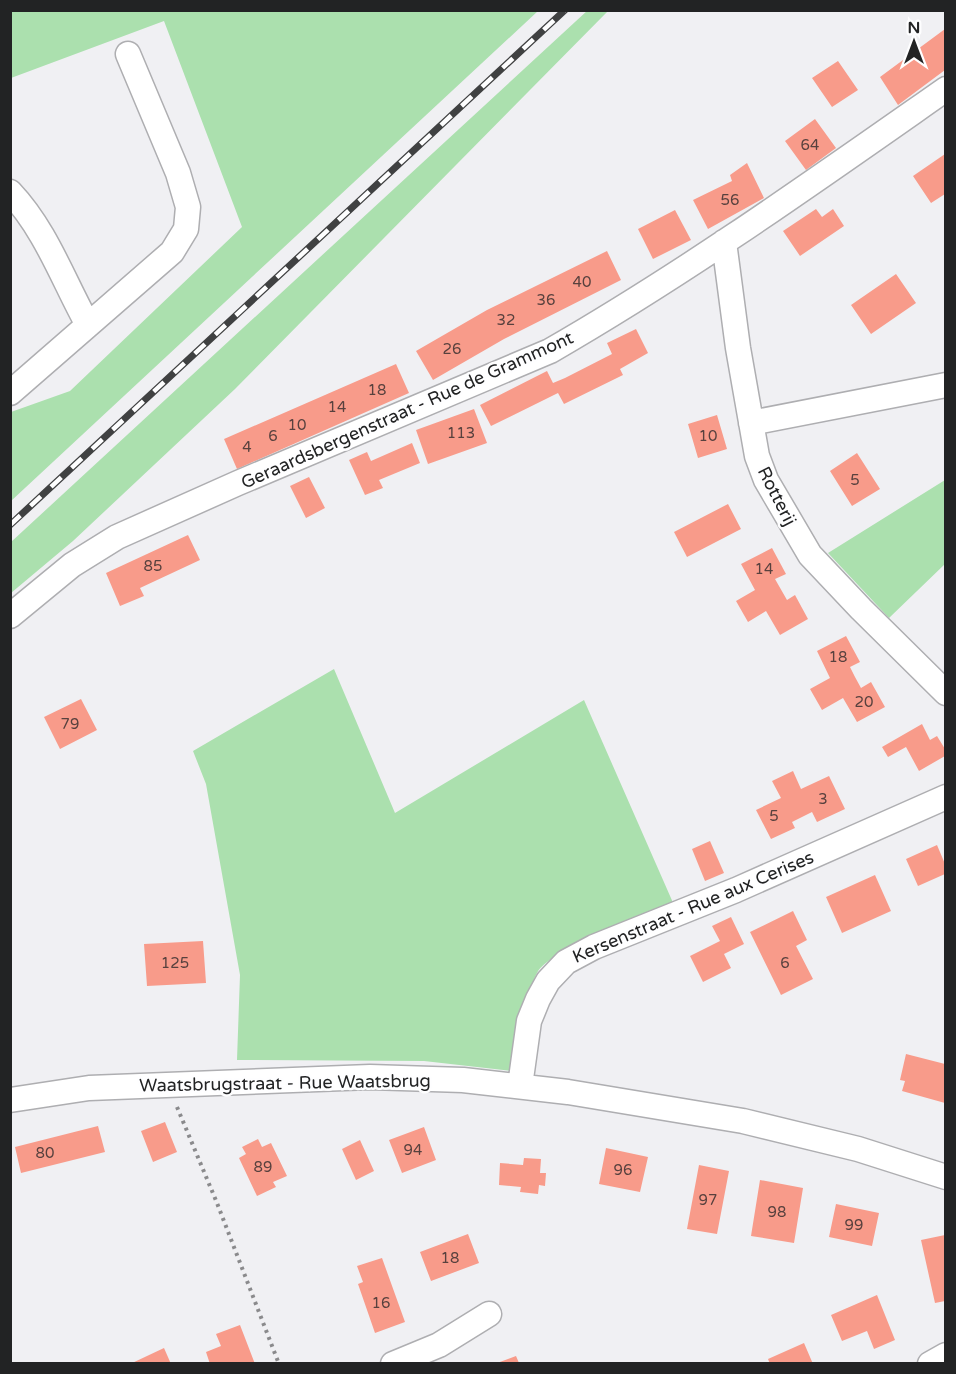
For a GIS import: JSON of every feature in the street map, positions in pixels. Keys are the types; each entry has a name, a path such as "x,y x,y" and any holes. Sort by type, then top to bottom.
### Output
{"street":[{"path":"10,393 172,252 186,229 188,207 177,173 128,54"},
{"name":"Geraardsbergenstraat - Rue de Grammont","path":"10,616 72,565 117,537 238,483 550,351 655,289 797,194 945,89"},
{"path":"10,192 24,207 40,232 88,325"},
{"name":"Rotterij","path":"724,242 738,348 758,456 766,480 810,555 945,693"},
{"path":"752,423 945,385"},
{"name":"Kersenstraat - Rue aux Cerises","path":"520,1086 529,1021 548,981 566,962 945,797"},
{"name":"Waatsbrugstraat - Rue Waatsbrug","path":"10,1100 89,1088 167,1084 370,1077 463,1080 631,1102 743,1122 858,1149 945,1177"},
{"path":"393,1364 439,1345 489,1314"},
{"path":"930,1364 945,1355"}],"path":[{"path":"167,1084 217,1203 279,1364"}],"green space":[{"path":"588,10 608,11 235,389 73,541 11,593 11,542"},
{"path":"10,11 538,11 11,501 11,412 70,391 242,227 164,21 11,78"},
{"path":"945,480 945,564 889,618 828,553"},
{"path":"334,669 395,813 584,700 674,905 551,959 541,967 529,994 512,1071 424,1061 237,1060 240,975 206,784 193,751"}],"building":[{"path":"945,29 945,70 898,105 880,77"},
{"path":"838,61 858,90 832,107 812,78"},
{"path":"815,119 836,148 806,170 785,141"},
{"path":"945,154 945,194 931,203 913,176"},
{"path":"747,163 764,198 708,229 693,200 732,181 730,175"},
{"path":"816,209 822,217 833,209 844,226 800,256 783,231"},
{"path":"675,210 691,240 653,259 638,229"},
{"path":"607,251 621,280 504,339 433,380 416,351 487,310"},
{"path":"896,274 916,303 871,334 851,305"},
{"path":"636,329 648,353 620,369 623,375 564,404 558,393 491,426 480,405 547,371 553,383 565,378 612,354 607,343"},
{"path":"396,364 409,393 237,469 224,439"},
{"path":"474,409 487,443 428,464 416,430"},
{"path":"717,415 727,449 698,458 688,424"},
{"path":"412,443 420,463 379,480 383,488 365,495 349,460 367,452 371,461"},
{"path":"857,453 880,489 852,506 830,471"},
{"path":"309,477 325,508 306,518 290,486"},
{"path":"728,504 741,529 687,557 674,532"},
{"path":"188,535 200,560 140,588 144,596 120,606 106,573"},
{"path":"772,548 786,574 775,579 787,600 795,595 808,619 780,635 766,611 748,622 736,601 755,590 741,564"},
{"path":"846,636 860,662 850,667 861,688 871,682 885,707 857,722 843,698 822,710 810,689 830,678 817,651"},
{"path":"81,699 97,730 60,749 44,717"},
{"path":"922,724 930,740 937,736 945,749 945,756 919,771 906,747 888,757 882,747"},
{"path":"793,771 801,789 829,776 845,809 817,822 812,812 792,822 795,828 771,839 756,810 781,798 772,781"},
{"path":"710,841 724,873 705,881 692,849"},
{"path":"937,845 945,864 945,874 918,886 906,859"},
{"path":"875,875 891,911 842,933 826,897"},
{"path":"793,911 807,940 796,946 813,979 781,995 750,932"},
{"path":"731,917 744,944 724,954 731,968 703,982 690,956 720,941 712,926"},
{"path":"203,941 206,983 147,986 144,944"},
{"path":"906,1054 945,1064 945,1103 902,1091 905,1081 900,1080"},
{"path":"165,1122 177,1152 153,1162 141,1131"},
{"path":"98,1126 105,1152 21,1173 15,1147"},
{"path":"424,1127 436,1160 402,1173 389,1140"},
{"path":"258,1139 262,1147 271,1143 287,1176 273,1182 276,1187 257,1196 239,1158 246,1154 242,1147"},
{"path":"360,1140 374,1171 356,1180 342,1149"},
{"path":"606,1148 648,1157 640,1192 599,1184"},
{"path":"524,1158 541,1159 540,1173 546,1173 545,1186 539,1185 538,1194 520,1192 521,1187 499,1185 500,1163 523,1165"},
{"path":"699,1165 729,1171 717,1234 687,1229"},
{"path":"760,1180 803,1188 794,1243 751,1236"},
{"path":"836,1204 879,1213 872,1246 829,1237"},
{"path":"468,1234 479,1263 431,1281 420,1252"},
{"path":"945,1235 945,1301 935,1303 921,1240"},
{"path":"382,1258 405,1322 375,1333 358,1284 363,1282 357,1266"},
{"path":"877,1295 895,1340 874,1349 867,1331 842,1341 831,1315"},
{"path":"240,1325 255,1364 210,1364 206,1352 221,1346 216,1334"},
{"path":"804,1343 813,1364 770,1364 768,1359"},
{"path":"164,1348 171,1364 130,1364"},
{"path":"516,1356 519,1363 497,1363"}],"railway":[{"path":"10,525 565,10"}]}
